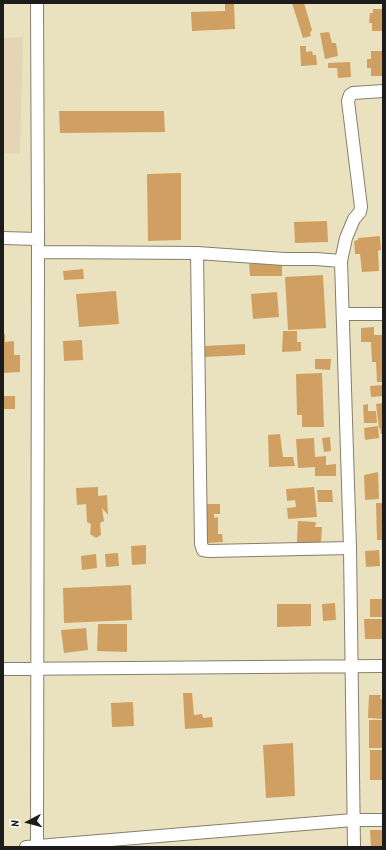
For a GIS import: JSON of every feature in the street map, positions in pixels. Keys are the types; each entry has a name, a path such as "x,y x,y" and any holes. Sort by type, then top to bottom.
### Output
{"street":[{"path":"37,3 38,252 36,669 33,847 353,820 383,820"},
{"path":"354,847 350,548 341,261 346,238 354,219 360,212 361,207 348,101 350,95 353,93 383,91"},
{"path":"3,238 38,239"},
{"path":"38,252 197,253 341,261"},
{"path":"197,253 201,544 203,550 350,548"},
{"path":"343,314 383,314"},
{"path":"3,669 383,666"}],"shaded area":[{"path":"23,37 20,154 3,153 3,38"}],"building":[{"path":"225,3 234,3 235,29 192,31 191,12 225,11"},
{"path":"292,3 304,3 312,30 310,33 311,36 303,38"},
{"path":"373,9 383,9 383,31 372,31 372,23 369,23 370,13 373,13"},
{"path":"329,32 332,43 336,43 338,56 325,59 320,33"},
{"path":"300,46 306,46 306,52 312,51 313,55 316,55 317,65 301,66"},
{"path":"371,51 383,51 383,76 371,76 371,68 367,68 367,59 371,59"},
{"path":"350,62 351,77 338,78 337,68 328,68 328,63"},
{"path":"59,111 164,111 165,132 60,133"},
{"path":"181,173 181,240 148,241 147,174"},
{"path":"327,221 328,242 295,243 294,222"},
{"path":"380,236 381,250 378,251 379,271 362,272 360,254 355,254 354,241 358,240 358,238"},
{"path":"282,263 282,276 250,276 249,264"},
{"path":"83,269 84,279 64,280 63,271"},
{"path":"323,275 326,328 288,330 285,277"},
{"path":"116,291 119,324 79,327 76,294"},
{"path":"277,292 279,317 253,319 251,294"},
{"path":"374,327 374,335 383,335 383,382 377,382 376,362 372,362 371,342 361,342 361,328"},
{"path":"283,331 297,331 297,342 301,342 301,351 282,352"},
{"path":"3,334 5,334 5,342 14,341 14,355 20,355 20,372 3,373"},
{"path":"82,340 83,360 64,361 63,341"},
{"path":"245,344 245,355 205,357 204,346"},
{"path":"315,359 331,359 330,370 315,369"},
{"path":"322,373 324,427 302,427 302,415 297,415 296,374"},
{"path":"383,385 383,396 371,397 370,386"},
{"path":"3,396 15,396 15,409 3,409"},
{"path":"383,403 383,434 381,434 376,404"},
{"path":"368,404 368,411 376,411 377,423 364,423 363,405"},
{"path":"378,426 379,438 365,440 364,428"},
{"path":"280,434 283,457 293,457 295,466 269,467 268,435"},
{"path":"330,437 331,451 324,452 322,438"},
{"path":"314,438 315,457 326,456 326,465 336,464 336,476 315,476 315,467 298,468 296,439"},
{"path":"378,472 379,499 365,500 364,475"},
{"path":"98,487 98,496 107,495 108,515 102,508 104,521 100,523 101,535 96,538 90,534 91,524 87,522 86,504 77,505 76,488"},
{"path":"314,487 317,517 288,519 287,508 296,507 295,500 287,501 286,489"},
{"path":"317,490 332,490 333,502 318,502"},
{"path":"376,503 383,503 383,540 377,540"},
{"path":"206,504 220,504 220,514 214,514 214,518 218,517 218,534 222,534 223,542 207,543"},
{"path":"298,521 316,522 315,527 322,527 321,543 297,542"},
{"path":"146,545 146,564 132,565 131,546"},
{"path":"379,550 380,566 366,567 365,551"},
{"path":"118,553 119,566 106,567 105,554"},
{"path":"96,554 97,568 82,570 81,556"},
{"path":"131,585 132,620 64,623 63,588"},
{"path":"370,599 383,599 383,617 370,617"},
{"path":"335,603 336,620 323,621 322,604"},
{"path":"277,604 311,604 311,626 277,627"},
{"path":"364,619 383,619 383,639 365,639"},
{"path":"98,624 127,624 127,652 97,651"},
{"path":"86,628 88,650 64,653 61,630"},
{"path":"183,693 192,693 194,715 202,714 203,718 212,717 213,727 185,729"},
{"path":"369,695 381,695 380,699 383,699 383,719 368,718"},
{"path":"133,702 134,726 112,727 111,703"},
{"path":"369,720 383,720 383,748 369,748"},
{"path":"293,743 295,796 266,798 263,745"},
{"path":"370,750 383,750 383,780 370,780"},
{"path":"370,830 383,830 383,847 371,847"}]}
